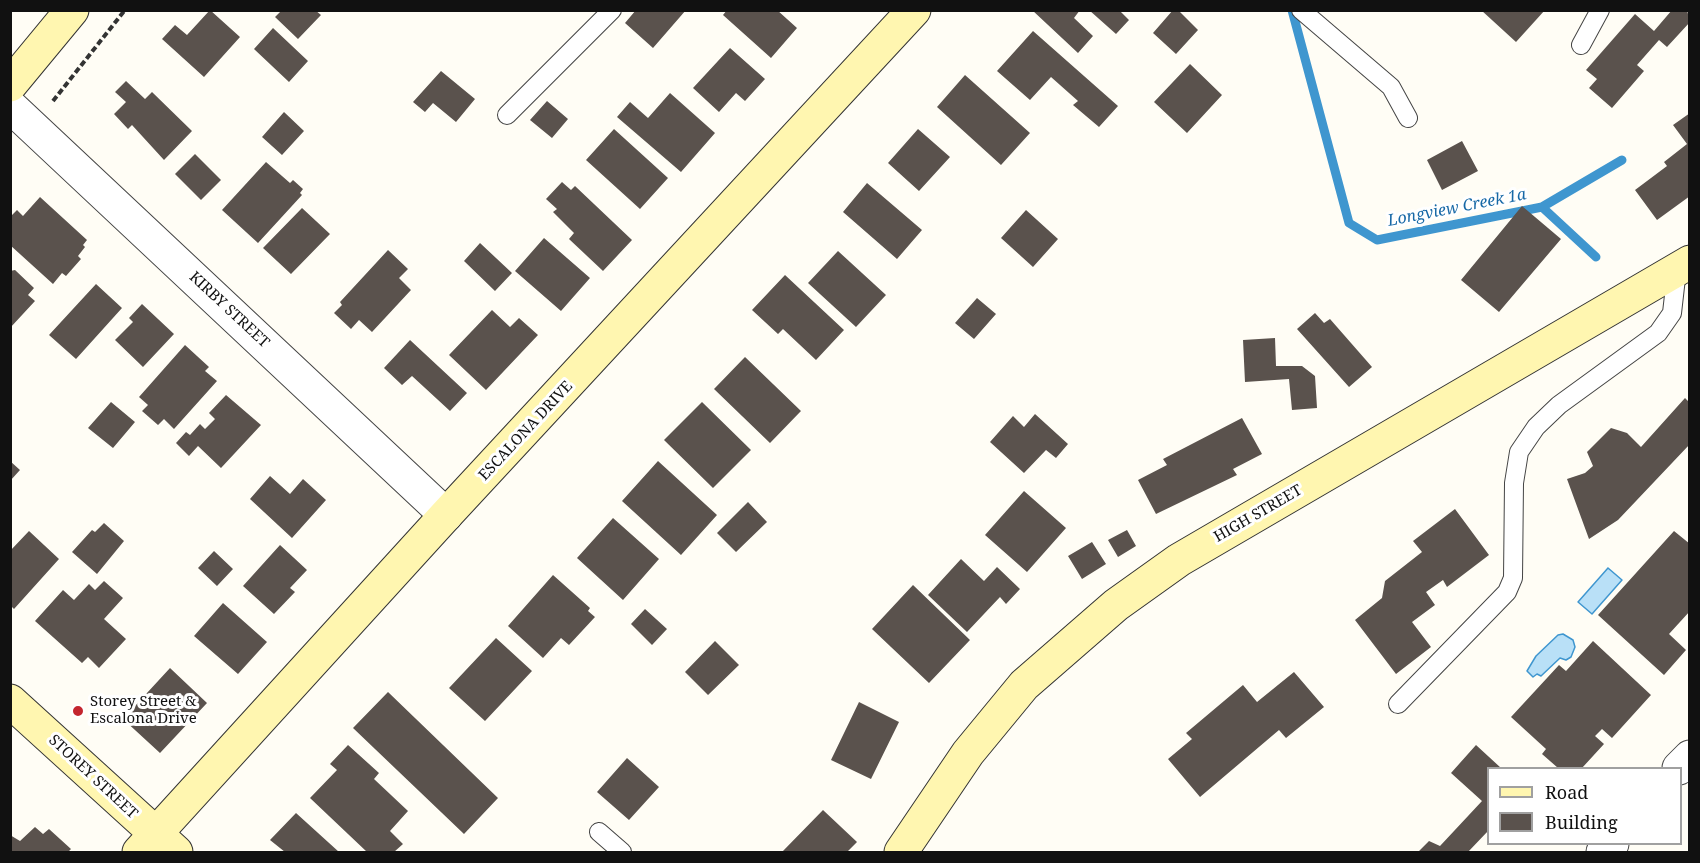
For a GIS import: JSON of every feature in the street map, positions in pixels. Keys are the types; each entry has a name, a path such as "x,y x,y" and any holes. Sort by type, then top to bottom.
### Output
{"street":[{"path":"10,85 72,10"},
{"name":"ESCALONA DRIVE","path":"157,846 446,515 914,10"},
{"name":"KIRBY STREET","path":"10,106 446,515"},
{"name":"HIGH STREET","path":"901,852 968,753 1024,685 1116,604 1179,560 1683,266"},
{"name":"STOREY STREET","path":"10,701 157,846"}],"lane":[{"path":"507,115 612,10"},
{"path":"1301,10 1391,87 1408,118"},
{"path":"1581,45 1600,10"},
{"path":"1398,704 1506,592 1513,578 1514,483 1519,452 1536,428 1559,405 1658,333 1672,313 1683,266"},
{"path":"599,832 622,852"}],"path":[{"path":"53,101 125,10"}],"water":[{"path":"1608,568 1622,580 1592,614 1578,602"},
{"path":"1563,634 1573,640 1575,647 1571,657 1566,660 1560,658 1541,676 1537,674 1533,677 1527,671 1536,656 1558,635"}],"building":[{"path":"210,10 240,37 204,77 162,39 175,25 187,35"},
{"path":"282,10 315,10 321,15 298,39 275,17"},
{"path":"636,10 686,10 653,48 625,23"},
{"path":"727,10 777,10 797,28 771,58 723,15"},
{"path":"1032,10 1080,10 1074,18 1093,36 1078,53"},
{"path":"1089,10 1119,10 1129,20 1116,34"},
{"path":"1173,10 1178,10 1198,30 1176,54 1153,33"},
{"path":"1481,10 1545,10 1516,42"},
{"path":"1672,10 1687,10 1690,22 1667,47 1659,40 1637,65 1644,71 1612,108 1589,88 1597,79 1586,70 1635,14 1654,31"},
{"path":"273,28 308,61 289,82 254,49"},
{"path":"1033,31 1118,106 1099,127 1073,105 1078,101 1051,77 1030,100 997,71"},
{"path":"730,48 765,79 745,101 736,93 719,112 693,88"},
{"path":"1190,64 1222,95 1187,133 1154,102"},
{"path":"441,71 475,99 456,122 433,103 425,112 413,102"},
{"path":"965,75 1030,133 1001,165 937,107"},
{"path":"126,81 145,99 152,92 192,131 164,160 132,125 128,129 114,114 126,102 115,92"},
{"path":"670,93 715,133 681,172 617,117 630,102 648,118"},
{"path":"547,101 568,119 552,138 530,120"},
{"path":"284,112 304,131 282,155 262,137"},
{"path":"1690,113 1690,196 1657,220 1635,190 1667,166 1664,162 1687,144 1673,125"},
{"path":"614,129 668,178 640,209 586,160"},
{"path":"918,129 950,157 919,191 888,163"},
{"path":"1462,141 1478,171 1442,190 1427,160"},
{"path":"195,154 221,180 201,200 175,174"},
{"path":"266,162 290,183 293,180 303,189 300,193 302,195 258,243 222,210"},
{"path":"562,182 571,190 575,186 632,240 603,271 569,239 574,233 553,212 557,209 546,199"},
{"path":"867,183 922,230 897,259 843,212"},
{"path":"40,197 87,240 78,256 81,259 66,276 62,273 53,284 10,245 10,217 17,210 23,216"},
{"path":"1522,206 1561,239 1499,312 1461,280"},
{"path":"302,208 330,234 291,274 263,248"},
{"path":"1026,210 1058,239 1033,267 1001,238"},
{"path":"544,238 590,278 561,311 515,271"},
{"path":"480,243 512,273 495,291 464,261"},
{"path":"388,250 408,269 399,278 411,290 372,332 359,320 351,329 334,313 342,305 340,302"},
{"path":"838,251 886,295 856,327 808,283"},
{"path":"15,270 34,288 28,295 35,301 10,328 10,271"},
{"path":"785,275 844,330 816,360 783,329 778,334 752,310"},
{"path":"96,284 122,308 76,359 49,335"},
{"path":"977,298 996,314 974,339 955,323"},
{"path":"142,304 174,334 143,367 115,340 133,322 129,318"},
{"path":"492,310 510,327 519,318 538,335 486,390 449,355"},
{"path":"1315,313 1324,323 1330,319 1372,367 1349,387 1297,329"},
{"path":"1275,338 1276,366 1302,366 1315,376 1317,408 1292,410 1289,379 1245,382 1243,340"},
{"path":"410,340 467,393 450,411 412,376 402,385 384,368"},
{"path":"185,345 209,367 205,371 217,381 174,429 164,419 158,425 142,411 148,405 139,397"},
{"path":"745,357 801,411 770,443 714,389"},
{"path":"226,395 261,425 221,468 198,446 189,456 176,443 186,432 190,435 200,424 205,429 215,419 209,413"},
{"path":"1685,398 1690,403 1690,444 1618,520 1589,539 1567,479 1585,473 1593,466 1587,452 1611,428 1627,433 1641,447"},
{"path":"111,402 135,422 113,448 88,428"},
{"path":"702,402 751,450 713,488 664,440"},
{"path":"1035,414 1068,444 1056,458 1046,450 1024,473 990,442 1013,416 1024,427"},
{"path":"1242,418 1262,454 1233,469 1237,475 1156,514 1138,480 1167,465 1163,459"},
{"path":"10,461 20,470 10,481"},
{"path":"658,461 717,515 681,555 622,501"},
{"path":"270,476 290,494 303,479 326,500 292,538 250,499"},
{"path":"1024,491 1066,528 1027,572 985,535"},
{"path":"748,502 767,522 736,552 717,533"},
{"path":"1455,509 1489,555 1447,587 1443,580 1426,592 1435,605 1412,622 1431,647 1396,674 1355,620 1382,598 1385,581 1422,552 1413,541"},
{"path":"613,518 659,559 623,600 577,558"},
{"path":"104,523 124,541 97,574 72,552 92,530 95,532"},
{"path":"1127,530 1136,546 1118,557 1108,540"},
{"path":"29,531 59,559 14,609 10,605 10,551"},
{"path":"1674,531 1690,544 1690,611 1669,634 1686,650 1664,675 1598,615"},
{"path":"1092,542 1106,564 1082,579 1068,556"},
{"path":"280,545 307,570 290,588 295,592 274,614 243,586"},
{"path":"214,551 233,569 217,586 198,568"},
{"path":"961,559 984,581 997,567 1020,589 1006,604 1000,597 967,632 928,595"},
{"path":"553,575 590,608 588,611 595,617 569,645 561,638 543,658 508,626"},
{"path":"104,581 123,598 104,619 126,639 99,668 88,657 82,663 35,621 63,590 74,600 89,584 95,590"},
{"path":"913,585 970,640 929,683 872,629"},
{"path":"223,603 267,642 238,674 194,636"},
{"path":"645,609 667,629 652,645 631,624"},
{"path":"496,638 532,671 485,721 449,688"},
{"path":"715,641 739,665 708,695 685,672"},
{"path":"1593,641 1651,695 1612,738 1602,729 1595,736 1604,744 1583,767 1557,767 1542,754 1546,749 1511,717 1559,665 1566,671"},
{"path":"170,668 207,703 160,753 123,719"},
{"path":"1294,672 1324,707 1286,738 1279,730 1200,797 1168,759 1192,739 1186,733 1243,685 1257,702"},
{"path":"388,692 498,798 464,834 353,728"},
{"path":"859,702 899,722 871,779 831,760"},
{"path":"348,745 379,773 374,779 408,811 390,831 403,844 394,852 367,852 310,798 337,770 330,764"},
{"path":"1476,745 1500,767 1487,767 1487,832 1468,852 1418,852 1429,841 1440,846 1482,801 1451,773"},
{"path":"627,758 659,787 629,820 597,792"},
{"path":"823,810 857,842 847,852 782,852"},
{"path":"296,813 339,852 285,852 270,840"},
{"path":"35,827 43,834 49,829 71,849 68,852 10,852 10,835 20,841"}],"waterway":[{"name":"Longview Creek 1a","path":"1292,10 1349,223 1377,240 1542,207 1596,257"},
{"path":"1542,207 1622,160"}],"place":[{"name":"Storey Street & Escalona Drive","path":"78,711"}]}
